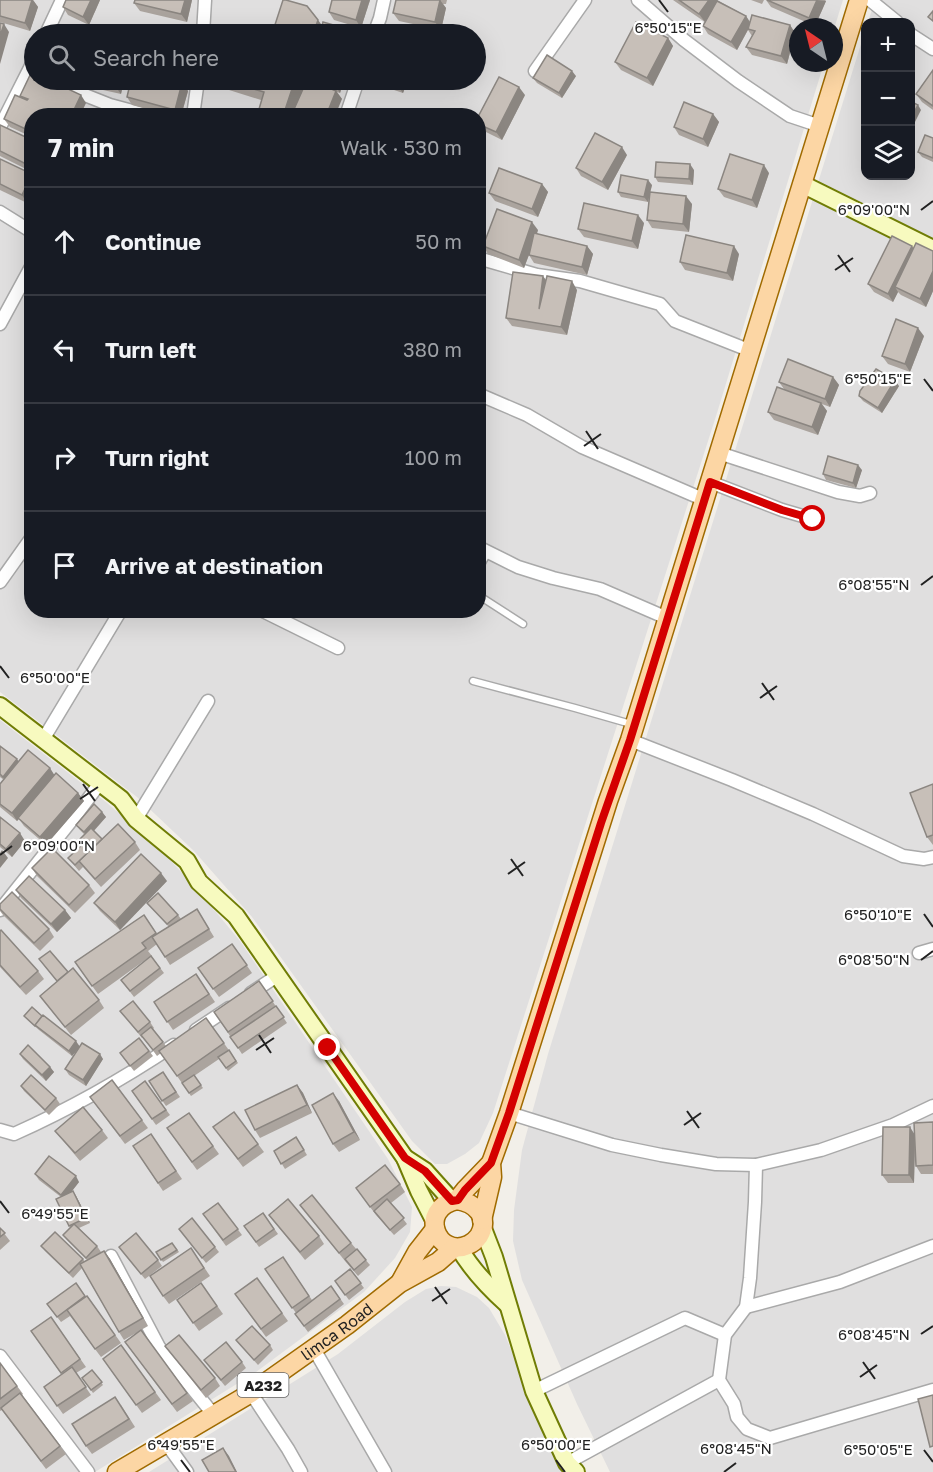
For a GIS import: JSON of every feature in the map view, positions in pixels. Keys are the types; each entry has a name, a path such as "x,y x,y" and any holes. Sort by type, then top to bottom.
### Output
{"main road":[{"path":"457,1248 472,1243 478,1237 492,1177 491,1163 509,1113 600,824 632,732 860,0"},
{"path":"802,184 933,249"},
{"path":"0,706 121,799 136,819 187,861 199,882 236,916 405,1158 439,1237 444,1243 457,1248 485,1283 508,1305"},
{"path":"405,1158 425,1171 455,1200 468,1202 480,1212 534,1391 572,1467"},
{"path":"435,1225 442,1206 455,1200 491,1163"},
{"name":"limca Road","path":"400,1282 435,1225"},
{"name":"limca Road","path":"117,1472 213,1414 251,1394 347,1325 400,1282 438,1262 457,1248"}],"street":[{"path":"51,24 62,0"},
{"path":"204,24 206,0"},
{"path":"378,24 384,0"},
{"path":"535,70 585,0"},
{"path":"638,0 684,40 738,81 790,116 820,126"},
{"path":"870,0 892,18"},
{"path":"915,37 933,50"},
{"path":"0,127 24,86"},
{"path":"72,90 121,108"},
{"path":"194,108 197,90"},
{"path":"349,108 355,90"},
{"path":"0,212 24,227"},
{"path":"486,260 537,275 580,281 660,304 675,321 751,351"},
{"path":"0,324 24,280"},
{"path":"486,397 527,415 582,447 707,491 813,519"},
{"path":"719,453 838,492 860,496 870,493"},
{"path":"0,582 24,548"},
{"path":"486,550 518,567 600,590 667,618"},
{"path":"44,738 116,618"},
{"path":"277,618 338,648"},
{"path":"136,819 208,701"},
{"path":"632,732 903,856 924,859 933,857"},
{"path":"0,910 100,783"},
{"path":"919,953 933,949"},
{"path":"0,1130 14,1134 131,1074 277,976"},
{"path":"509,1113 612,1145 716,1164 756,1165 821,1150 893,1125 933,1106"},
{"path":"756,1165 750,1278 746,1307 725,1335 718,1380 734,1404 737,1417 747,1429 770,1438 933,1390"},
{"path":"746,1307 840,1282 933,1246"},
{"path":"111,1256 159,1347 213,1414"},
{"path":"534,1391 685,1318 725,1335"},
{"path":"314,1349 385,1472"},
{"path":"0,1356 88,1472"},
{"path":"572,1467 718,1380"},
{"path":"251,1394 301,1472"},
{"path":"166,1443 187,1472"}],"lane":[{"path":"486,600 523,624"},
{"path":"473,681 575,708 632,732"}],"shaded area":[{"path":"0,0 843,0 837,18 789,18 789,72 821,72 717,413 493,1113 479,1143 447,1164 435,1164 412,1141 252,917 194,851 137,797 0,692"},
{"path":"875,0 933,0 933,1472 610,1472 522,1280 513,1241 514,1210 522,1150 548,1054 861,44 861,180 915,180 915,18 869,18"},
{"path":"0,720 106,802 159,848 196,888 240,941 388,1159 412,1207 410,1232 395,1258 364,1292 256,1372 95,1472 0,1472"},
{"path":"441,1286 456,1287 477,1297 489,1308 505,1335 543,1428 564,1472 149,1472 338,1354 405,1302 426,1289"}],"building":[{"path":"0,0 32,0 25,23 0,16"},
{"path":"66,0 91,0 83,17 63,7"},
{"path":"135,0 185,0 181,14 134,3"},
{"path":"283,0 307,6 318,20 317,24 275,24"},
{"path":"332,0 362,0 356,20 329,12"},
{"path":"396,0 440,0 435,22 393,13"},
{"path":"679,0 709,0 699,14"},
{"path":"767,0 817,0 809,18"},
{"path":"717,1 746,16 731,42 703,26"},
{"path":"933,11 933,21 928,17"},
{"path":"752,15 789,25 781,56 746,47 755,31 748,29"},
{"path":"636,22 668,38 647,78 615,62"},
{"path":"0,23 4,24 0,36"},
{"path":"547,55 572,71 559,93 533,78"},
{"path":"933,70 933,106 916,94"},
{"path":"499,77 519,87 496,132 486,128 486,108 483,108"},
{"path":"24,88 24,90 70,90 81,95 75,108 24,108 24,128 4,119 15,95 28,99 20,96"},
{"path":"129,90 180,90 176,108 127,97"},
{"path":"257,90 292,90 286,108 259,108 264,92"},
{"path":"303,90 336,91 329,108 295,108"},
{"path":"684,102 713,114 703,139 674,127"},
{"path":"0,125 24,136 24,163 0,151"},
{"path":"595,133 622,147 602,182 576,168"},
{"path":"925,135 933,138 933,158 918,152"},
{"path":"730,154 764,165 752,200 718,189"},
{"path":"0,159 24,170 22,195 0,184"},
{"path":"656,162 690,164 689,179 655,177"},
{"path":"499,168 542,184 532,209 489,193"},
{"path":"621,175 648,180 644,197 618,192"},
{"path":"650,192 686,196 683,224 647,220"},
{"path":"584,203 638,215 632,241 578,229"},
{"path":"497,209 532,222 519,260 486,247 486,238"},
{"path":"534,233 587,246 582,267 529,255"},
{"path":"686,235 734,246 727,273 680,262"},
{"path":"892,236 912,246 888,294 868,284"},
{"path":"916,243 933,251 933,271 920,299 895,287"},
{"path":"513,272 543,276 539,309 547,276 572,281 561,327 506,318"},
{"path":"896,319 918,328 905,364 882,356"},
{"path":"788,359 833,377 825,399 779,382"},
{"path":"876,369 895,380 878,408 859,396 860,391"},
{"path":"777,387 821,403 812,427 768,412"},
{"path":"828,456 858,465 853,483 823,474"},
{"path":"0,746 17,759 3,777 0,774"},
{"path":"28,750 50,768 12,813 0,804 0,784"},
{"path":"56,773 78,793 40,837 18,818"},
{"path":"933,784 933,835 927,837 910,793"},
{"path":"94,804 102,812 84,832 76,825"},
{"path":"0,817 20,833 6,849 0,844"},
{"path":"118,824 135,842 95,879 79,861"},
{"path":"91,828 102,839 75,865 68,858 84,843 80,839"},
{"path":"52,848 89,885 69,905 32,868"},
{"path":"141,854 161,873 115,922 94,903"},
{"path":"29,876 65,910 51,924 16,890"},
{"path":"12,892 49,929 34,943 0,909 0,904"},
{"path":"158,893 178,915 167,924 147,903"},
{"path":"197,909 209,929 165,957 152,937"},
{"path":"144,915 156,933 142,943 146,948 92,986 75,962"},
{"path":"1,930 38,971 20,987 0,965"},
{"path":"232,944 247,965 213,989 198,968"},
{"path":"50,951 68,972 57,981 39,959"},
{"path":"151,956 160,968 130,991 121,980"},
{"path":"73,968 99,1000 65,1027 40,996"},
{"path":"196,974 209,994 167,1022 154,1002"},
{"path":"259,981 273,1001 228,1032 214,1012"},
{"path":"133,1001 150,1022 138,1032 120,1011"},
{"path":"276,1006 284,1017 238,1048 230,1037"},
{"path":"32,1007 42,1016 35,1026 24,1016"},
{"path":"43,1015 76,1041 69,1051 35,1025"},
{"path":"206,1018 224,1043 177,1076 159,1051"},
{"path":"151,1027 163,1042 153,1050 141,1035"},
{"path":"139,1038 149,1051 130,1066 120,1053"},
{"path":"82,1043 100,1054 83,1080 65,1069"},
{"path":"28,1045 50,1067 42,1075 20,1054"},
{"path":"229,1050 236,1061 226,1068 218,1057"},
{"path":"163,1072 176,1092 162,1101 149,1081"},
{"path":"31,1075 56,1098 45,1110 21,1086"},
{"path":"194,1075 201,1085 189,1093 182,1083"},
{"path":"112,1080 142,1120 120,1136 90,1097"},
{"path":"145,1081 166,1110 152,1119 132,1091"},
{"path":"297,1085 307,1105 255,1130 245,1110"},
{"path":"333,1093 354,1132 333,1144 312,1105"},
{"path":"83,1107 102,1130 75,1153 55,1131"},
{"path":"234,1112 258,1144 238,1159 213,1127"},
{"path":"189,1113 213,1146 192,1162 167,1128"},
{"path":"933,1122 933,1165 916,1166 914,1123"},
{"path":"883,1127 910,1127 909,1175 882,1175"},
{"path":"151,1134 176,1171 158,1183 133,1146"},
{"path":"296,1137 304,1150 281,1164 274,1151"},
{"path":"49,1156 76,1176 61,1195 35,1174"},
{"path":"385,1165 400,1184 370,1207 356,1188"},
{"path":"73,1191 86,1218 69,1226 56,1199"},
{"path":"312,1195 351,1243 339,1253 300,1205"},
{"path":"288,1199 319,1236 300,1252 269,1215"},
{"path":"387,1199 404,1218 390,1230 374,1211"},
{"path":"218,1203 238,1229 223,1240 203,1214"},
{"path":"263,1213 274,1229 256,1242 244,1226"},
{"path":"192,1218 215,1247 202,1258 179,1229"},
{"path":"74,1224 97,1246 86,1258 63,1235"},
{"path":"55,1232 83,1259 69,1273 41,1246"},
{"path":"136,1233 158,1260 141,1274 119,1247"},
{"path":"172,1243 177,1250 161,1260 156,1252"},
{"path":"191,1248 204,1268 163,1296 150,1276"},
{"path":"357,1249 366,1260 354,1270 345,1259"},
{"path":"104,1251 143,1318 119,1332 80,1264"},
{"path":"283,1257 309,1296 292,1308 265,1269"},
{"path":"350,1269 361,1283 345,1295 335,1281"},
{"path":"257,1278 282,1313 261,1329 235,1294"},
{"path":"76,1283 85,1296 57,1317 47,1304"},
{"path":"201,1283 217,1306 193,1323 177,1300"},
{"path":"331,1286 340,1299 304,1326 295,1314"},
{"path":"87,1296 115,1335 95,1349 67,1310"},
{"path":"51,1317 80,1359 61,1373 31,1331"},
{"path":"252,1326 270,1345 254,1360 236,1340"},
{"path":"141,1330 187,1393 172,1404 125,1342"},
{"path":"179,1335 215,1378 201,1390 165,1346"},
{"path":"226,1342 242,1362 221,1380 204,1360"},
{"path":"121,1345 155,1392 136,1405 103,1359"},
{"path":"0,1363 17,1386 0,1399"},
{"path":"72,1367 86,1387 57,1406 44,1387"},
{"path":"92,1370 102,1382 91,1390 82,1378"},
{"path":"20,1393 60,1446 41,1461 1,1408"},
{"path":"933,1395 933,1446 930,1447 918,1399"},
{"path":"115,1397 129,1419 86,1446 72,1424"},
{"path":"223,1448 236,1472 209,1472 202,1460"}],"route":[{"path":"328,1048 405,1158 425,1171 452,1201 458,1200 491,1163 509,1113 601,823 630,740 710,482 782,510 813,519"}]}
